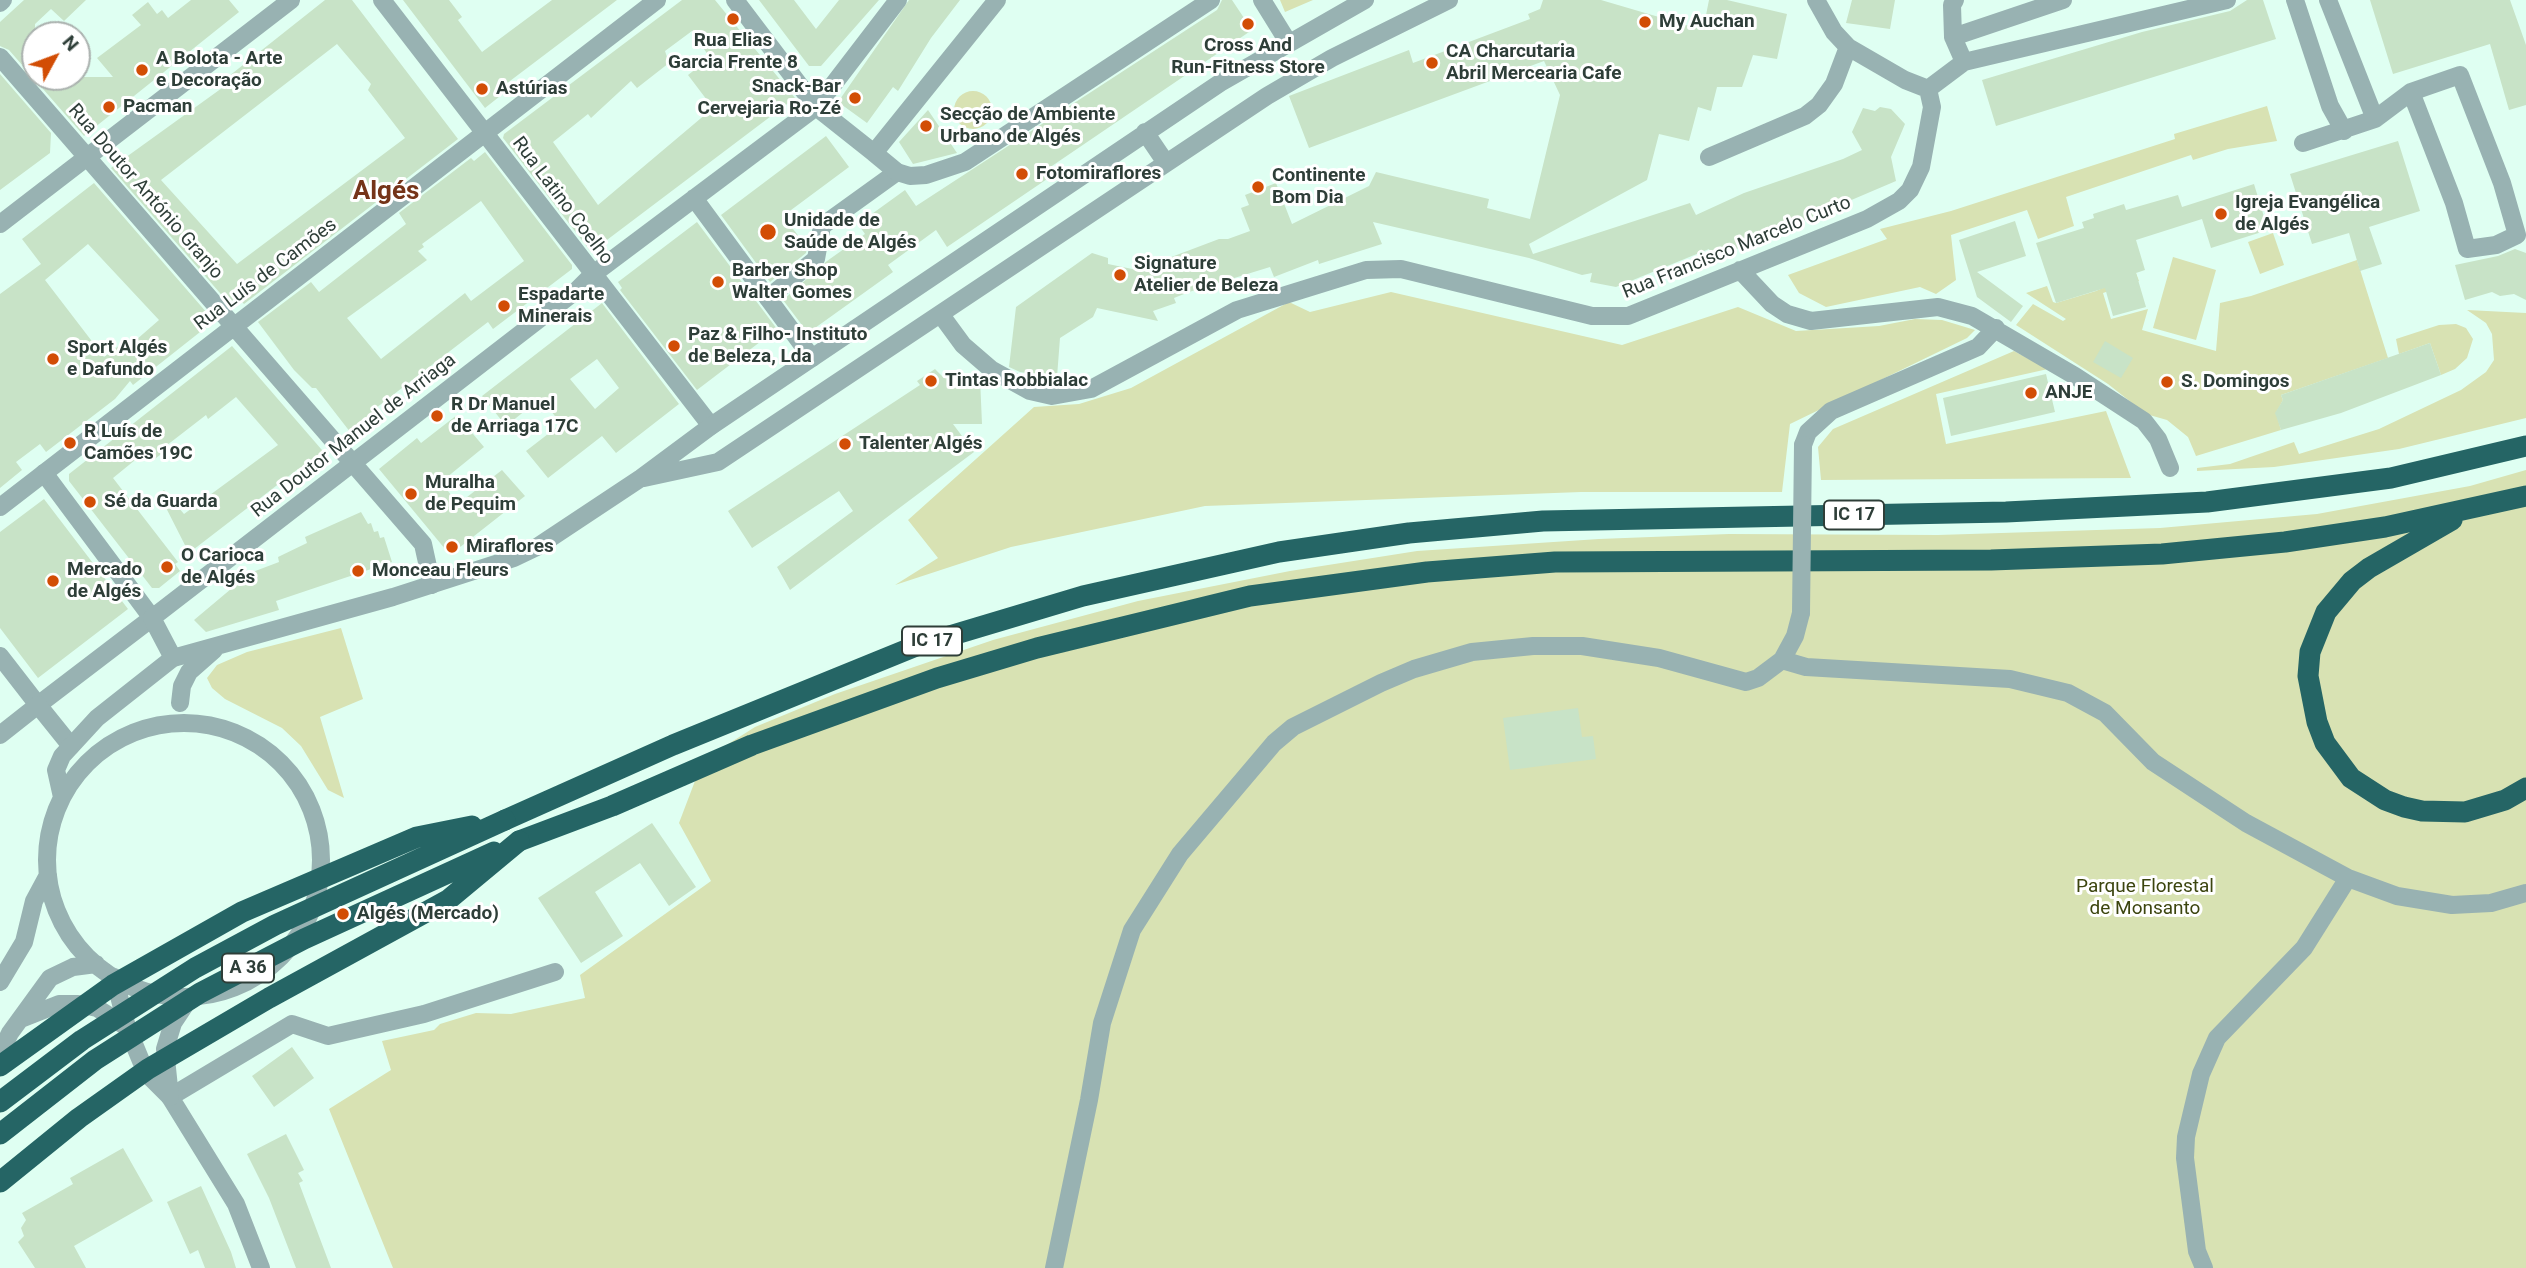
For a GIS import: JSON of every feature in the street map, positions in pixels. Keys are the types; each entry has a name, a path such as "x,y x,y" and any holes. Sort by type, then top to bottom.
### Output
{"highway":[{"name":"IC 17","path":"505,820 673,745 916,646 1083,596 1200,567 1368,538 1543,521 2006,512 2207,502 2381,480 2516,449"},
{"name":"IC 17","path":"519,841 612,806 752,745 912,686 1037,648 1250,596 1427,572 1555,562 1992,560 2162,554 2339,534 2521,498"},
{"path":"2469,510 2369,568 2338,596 2316,632 2310,652 2311,699 2325,743 2351,778 2385,800 2422,811 2465,812 2505,800 2526,788"},
{"path":"0,1066 124,978 242,912 417,837 505,820"},
{"name":"A 36","path":"0,1102 82,1040 195,968 275,925 505,820"},
{"path":"0,1182 79,1118 171,1054 448,901 519,841"},
{"name":"A 36","path":"0,1134 86,1066 200,993 304,939 519,841"}],"street":[{"path":"0,223 86,157 268,6 291,0"},
{"name":"Rua Latino Coelho","path":"382,0 711,426"},
{"name":"Rua Luís de Camões","path":"0,507 657,0"},
{"path":"735,0 816,107 897,172 910,176 926,175 965,162 1211,0"},
{"name":"Rua Doutor Manuel de Arriaga","path":"0,735 577,290 592,275 816,107 898,0"},
{"path":"874,153 997,0"},
{"path":"1262,0 1288,42"},
{"path":"62,797 56,770 71,746 118,700 173,658 432,585 526,553 641,478 711,426 1145,132 1288,42 1365,0"},
{"path":"641,478 718,462 1166,163 1320,64 1449,0"},
{"path":"1816,0 1834,32 1849,47 1905,80 1928,89 1964,62 2227,0"},
{"path":"1955,0 1952,5 1953,37 1964,62"},
{"path":"1953,37 2063,0"},
{"path":"2295,0 2330,106 2344,131"},
{"path":"2328,0 2375,119"},
{"path":"1709,157 1805,116 1819,105 1834,83 1849,47"},
{"name":"Rua Doutor António Granjo","path":"0,57 354,461 423,544 432,585"},
{"path":"2303,143 2375,119 2411,92 2460,75 2502,183 2517,235 2496,245 2467,249 2454,203 2411,92"},
{"name":"Rua Francisco Marcelo Curto","path":"941,315 963,345 992,370 1030,391 1052,396 1091,389 1237,310 1366,270 1401,269 1592,316 1612,317 1643,311 1867,219 1910,190 1921,167 1932,107 1928,89"},
{"path":"1145,132 1166,163"},
{"path":"768,298 816,260 822,226 897,172"},
{"path":"694,198 812,358"},
{"path":"1740,270 1772,304 1787,314 1811,321 1938,307 1972,316 1996,328 2144,421 2158,439 2170,468"},
{"path":"1054,1268 1102,1023 1132,930 1181,854 1274,743 1293,727 1381,683 1414,669 1472,652 1533,646 1583,646 1660,658 1746,682 1758,678 1782,660 1795,636 1801,613 1802,445 1808,432 1831,411 1978,347 1996,328"},
{"path":"44,473 152,618 173,658 180,703 186,714 201,723 245,737 283,765 309,803 318,830 321,857 319,885 311,912 286,951 266,970 242,984 197,996 154,993 114,977 96,964 63,924 48,875 49,835 62,797 84,765 103,748 126,735 163,724 201,723"},
{"path":"180,703 181,686 189,672 222,643"},
{"path":"0,656 71,746"},
{"path":"1782,660 1806,667 2010,679 2068,693 2105,713 2153,762 2246,823 2348,878 2397,896 2452,905 2491,903 2526,893"},
{"path":"0,982 24,942 34,901 48,875"},
{"path":"2204,1268 2197,1251 2185,1158 2201,1074 2217,1038 2304,948 2348,878"},
{"path":"0,1053 45,984 57,973 96,964"},
{"path":"170,1097 292,1024 328,1035 341,1033 424,1014 555,972"},
{"path":"114,977 127,1027 141,1061 152,1079 170,1097 236,1204 261,1268"},
{"path":"170,1097 165,1056 169,1032 182,1007 197,996"},
{"path":"21,1019 56,1005 78,1004 97,1009 127,1027"}],"green space":[{"path":"1280,0 1313,0 1285,12"},
{"path":"973,91 986,97 992,110 986,123 973,129 960,123 954,110 960,97"},
{"path":"2267,106 2277,141 2228,149 2193,160 2191,155 2066,197 2074,226 2038,239 2027,210 1951,235 1956,280 1936,294 1920,287 1826,307 1799,293 1788,275 1887,239 1880,229 1951,211 2175,139 2174,134"},
{"path":"2273,233 2284,265 2260,274 2248,242"},
{"path":"2173,257 2216,270 2196,340 2153,328"},
{"path":"2357,260 2388,358 2281,395 2283,400 2276,413 2281,430 2196,456 2188,437 2167,420 2146,414 2108,384 2016,325 2033,304 2063,321 2066,319 2026,293 2047,286 2053,302 2056,303 2096,291 2136,273 2139,281 2103,293 2111,319 2148,309 2142,330 2216,351 2220,303 2251,296"},
{"path":"1391,292 1622,345 1738,307 1796,331 1879,326 1915,319 1942,320 1975,330 1967,338 1790,424 1782,492 1581,492 1205,506 1011,547 895,585 938,558 908,520 1034,407 1079,404 1131,388 1289,302 1310,312"},
{"path":"2467,310 2526,313 2526,418 2399,449 2274,467 2197,471 2197,468 2230,464 2294,442 2299,454 2379,429 2461,390 2486,372 2494,360 2492,334 2486,323"},
{"path":"2456,324 2466,328 2473,339 2467,358 2455,369 2441,375 2430,343 2399,354 2396,339 2439,325"},
{"path":"2014,351 2048,369 1936,394 1946,444 2106,411 2131,478 1821,480 1818,447 1833,429"},
{"name":"Parque Florestal de Monsanto","path":"2526,470 2526,1268 393,1268 329,1109 391,1070 382,1041 434,1030 440,1024 476,1013 511,1014 585,998 580,975 711,881 679,823 703,760 755,727 835,694 993,640 1138,601 1290,571 1417,551 1729,534 1938,535 2160,528 2317,514 2470,486"},
{"path":"341,628 363,699 320,717 344,798 328,790 301,746 282,728 225,699 212,688 207,678 217,665 247,652"}],"building":[{"path":"24,0 86,0 64,21 51,9 38,21 21,21 21,64 9,50 0,46 0,22"},
{"path":"191,0 229,0 239,12 84,136 45,91 91,91 91,77 113,77 97,58 141,25 132,15 148,2 157,14 162,10 168,18"},
{"path":"325,0 352,0 458,139 244,304 242,302 233,308 111,168 222,88 219,84","holes":["337,44 371,84 368,90 405,138 237,264 161,180"]},
{"path":"403,0 449,0 462,17 458,20 482,52 552,0 617,0 506,84 509,89 485,108"},
{"path":"682,0 715,0 795,98 591,252 503,138 504,134","holes":["692,31 710,58 688,75 713,108 598,205 553,142 588,114 591,118 631,81 637,88 669,63 665,51"]},
{"path":"759,0 794,0 816,29 839,0 879,0 821,66 809,66"},
{"path":"909,0 960,0 931,38 898,91 893,87 867,123 838,102"},
{"path":"1222,0 1232,0 1252,30 1046,170 1050,177 947,247 936,230 888,265 893,272 808,333 783,300 827,261 865,234 858,224 905,190 916,206 1217,10"},
{"path":"1543,0 1601,0 1703,30 1709,0 1727,0 1787,14 1777,59 1753,55 1742,87 1717,87 1711,111 1698,107 1689,141 1659,134 1647,180 1529,244 1533,254 1690,203 1696,215 1744,193 1843,159 1862,150 1852,132 1863,108 1875,111 1880,107 1891,109 1905,124 1891,157 1896,181 1713,259 1709,249 1616,287 1590,282 1592,273 1582,275 1529,258 1373,222 1382,244 1319,264 1318,260 1274,277 1270,267 1189,292 1174,298 1176,303 1153,311 1158,321 1097,308 1093,317 1060,338 1057,377 1020,372 1009,367 1016,307 1092,253 1108,258 1108,264 1137,270 1219,239 1228,239 1250,231 1241,208 1249,205 1245,195 1276,183 1292,224 1369,186 1376,172 1489,199 1487,208 1530,219 1560,95 1544,61 1309,148 1289,96 1409,50 1413,63 1530,19 1528,14 1540,9"},
{"path":"1852,0 1895,0 1890,29 1846,23"},
{"path":"2247,0 2263,0 2276,39 1996,126 1982,80 2142,32 2230,11"},
{"path":"2370,0 2510,0 2526,45 2526,105 2509,110 2490,44 2393,74"},
{"path":"0,74 51,133 50,153 0,190"},
{"name":"Secção de Ambiente Urbano de Algés","path":"928,110 957,153 913,164 899,142"},
{"path":"826,136 849,167 783,216 807,247 806,253 770,282 721,215"},
{"path":"2398,141 2420,211 2369,227 2382,264 2360,271 2349,233 2312,244 2290,174"},
{"path":"485,152 572,265 572,269 493,329 488,322 376,408 382,415 354,437 316,388 312,388 294,370 258,322 311,282 319,292 406,224 399,213 471,158 474,161","holes":["481,201 524,261 471,301 465,293 381,359 347,318 427,260 418,251 424,247 422,244"]},
{"path":"94,183 214,321 133,385 130,381 115,399 46,452 40,444 16,462 22,470 0,488 0,294 41,264 22,239","holes":["88,244 159,320 128,347 124,342 104,357 45,280"]},
{"path":"2254,184 2268,230 2211,248 2202,219 2136,240 2145,270 2136,273 2146,307 2113,316 2105,288 2056,303 2036,243 2084,228 2082,222 2094,218 2093,214 2124,204 2126,210 2178,195 2182,207"},
{"path":"2015,221 2026,256 1977,272 2023,306 2011,322 1977,297 1959,240"},
{"path":"697,222 777,329 697,390 620,290 622,288 618,282"},
{"path":"2515,249 2526,253 2526,300 2514,294 2500,296 2492,292 2465,300 2455,265 2498,256"},
{"path":"602,303 679,404 616,453 602,436 548,478 526,451 561,424 541,398 506,426 482,396","holes":["597,359 619,388 595,409 570,379"]},
{"path":"2105,341 2133,358 2121,378 2093,362"},
{"path":"2430,343 2441,375 2341,413 2281,430 2275,413 2283,400 2281,395"},
{"path":"232,346 328,457 304,476 298,469 189,553 159,494 164,490 184,514 278,445 236,397 208,419 206,415 162,449 164,452 152,461 147,455 142,459 140,456 113,478 178,562 175,564 180,571 159,588 152,588 69,481 69,474"},
{"path":"935,369 944,378 980,378 982,424 953,424 974,452 790,590 777,567 853,511 839,491 752,548 728,511 920,385 917,381"},
{"path":"2046,374 2055,412 1951,436 1943,398"},
{"path":"457,415 484,447 441,482 458,504 502,470 525,496 450,555 379,469 417,438 421,443"},
{"name":"Mercado de Algés","path":"44,499 128,609 38,678 0,628 0,532"},
{"path":"361,512 368,524 371,523 374,532 378,531 380,538 384,537 392,562 276,601 279,610 206,632 194,620 250,573 279,562 278,557 307,543 305,537"},
{"path":"1578,708 1582,737 1593,736 1596,759 1510,770 1503,718"},
{"path":"652,823 696,887 669,906 640,863 595,892 623,936 581,963 538,898"},
{"path":"292,1047 314,1078 274,1107 252,1076"},
{"path":"286,1134 304,1170 298,1173 303,1181 299,1183 331,1268 296,1268 269,1198 247,1154"},
{"path":"123,1148 153,1201 74,1246 86,1268 35,1268 18,1242 24,1236 21,1228 26,1220 22,1213 73,1184 70,1178"},
{"path":"201,1186 236,1268 205,1268 198,1250 190,1254 167,1202"}],"place":[{"name":"Rua Elias Garcia Frente 8","path":"733,19"},
{"name":"My Auchan","path":"1645,22"},
{"name":"Cross And Run-Fitness Store","path":"1248,24"},
{"name":"CA Charcutaria Abril Mercearia Cafe","path":"1432,63"},
{"name":"A Bolota - Arte e Decoração","path":"142,70"},
{"name":"Astúrias","path":"482,89"},
{"name":"Snack-Bar Cervejaria Ro-Zé","path":"855,98"},
{"name":"Pacman","path":"109,107"},
{"name":"Secção de Ambiente Urbano de Algés","path":"926,126"},
{"name":"Fotomiraflores","path":"1022,174"},
{"name":"Continente Bom Dia","path":"1258,187"},
{"name":"Igreja Evangélica de Algés","path":"2221,214"},
{"name":"Unidade de Saúde de Algés","path":"768,232"},
{"name":"Signature Atelier de Beleza","path":"1120,275"},
{"name":"Barber Shop Walter Gomes","path":"718,282"},
{"name":"Espadarte Minerais","path":"504,306"},
{"name":"Paz & Filho- Instituto de Beleza, Lda","path":"674,346"},
{"name":"Sport Algés e Dafundo","path":"53,359"},
{"name":"Tintas Robbialac","path":"931,381"},
{"name":"S. Domingos","path":"2167,382"},
{"name":"ANJE","path":"2031,393"},
{"name":"R Dr Manuel de Arriaga 17C","path":"437,416"},
{"name":"R Luís de Camões 19C","path":"70,443"},
{"name":"Talenter Algés","path":"845,444"},
{"name":"Muralha de Pequim","path":"411,494"},
{"name":"Sé da Guarda","path":"90,502"},
{"name":"Miraflores","path":"452,547"},
{"name":"O Carioca de Algés","path":"167,567"},
{"name":"Monceau Fleurs","path":"358,571"},
{"name":"Mercado de Algés","path":"53,581"},
{"name":"Algés (Mercado)","path":"343,914"}],"district":[{"name":"Algés","path":"386,192"}]}
